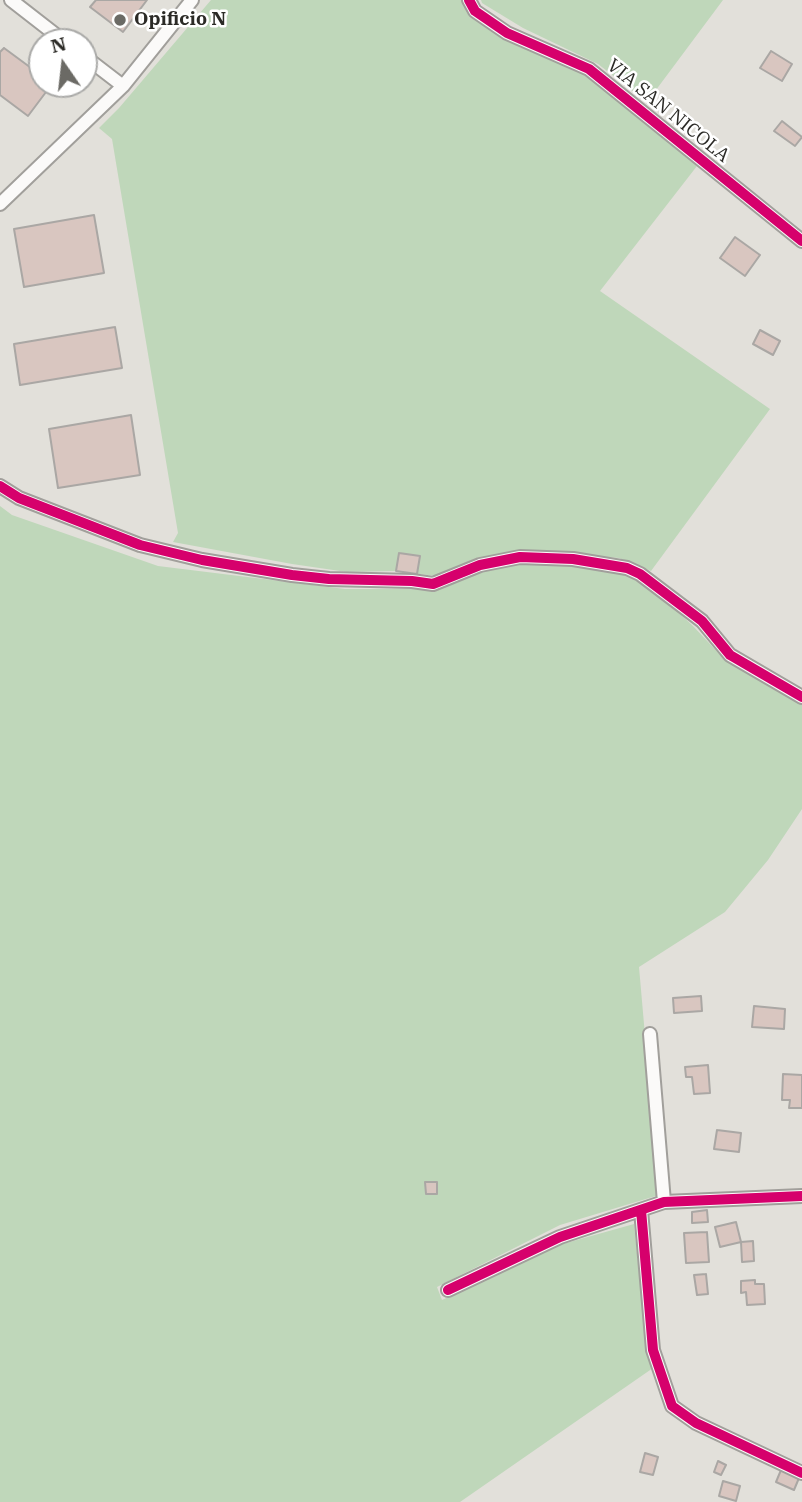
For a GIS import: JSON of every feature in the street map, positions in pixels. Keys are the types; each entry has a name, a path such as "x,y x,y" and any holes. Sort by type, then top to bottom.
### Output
{"street":[{"path":"11,0 47,28"},
{"path":"0,204 123,86 192,0"},
{"name":"VIA SAN NICOLA","path":"469,0 475,11 507,33 589,69 802,241"},
{"path":"98,67 123,86"},
{"path":"0,486 19,498 140,545 202,560 292,575 433,584 480,565 520,557 573,559 627,568 640,574 702,621 730,655 802,697"},
{"path":"650,1034 664,1202"},
{"path":"449,1290 560,1237 664,1202 802,1196"},
{"path":"641,1210 653,1350 672,1406 696,1423 802,1473"}],"green space":[{"path":"211,0 464,0 478,20 515,44 585,75 697,166 600,291 770,409 651,571 619,558 531,550 490,556 439,576 417,574 420,556 399,553 396,571 347,572 173,542 178,533 112,139 99,128"},
{"path":"481,0 723,0 647,102 598,64 523,28"},
{"path":"0,506 12,515 158,566 345,589 437,589 490,568 517,562 610,567 640,577 726,661 802,704 802,809 768,860 725,912 639,967 659,1195 560,1225 437,1287 442,1300 559,1245 634,1224 646,1342 653,1368 460,1502 0,1502"}],"building":[{"name":"Opificio N","path":"96,0 147,0 123,32 90,7"},
{"path":"4,48 28,66 28,98 42,98 28,116 0,95 0,52"},
{"path":"771,51 792,64 782,81 760,68"},
{"path":"782,121 802,137 795,146 774,131"},
{"path":"94,215 104,273 24,287 14,229"},
{"path":"735,237 760,255 745,276 720,258"},
{"path":"115,327 122,368 20,385 14,344"},
{"path":"760,330 780,341 773,355 753,344"},
{"path":"131,415 140,475 58,488 49,429"},
{"path":"399,553 420,556 417,574 396,571"},
{"path":"701,996 702,1011 674,1013 673,998"},
{"path":"754,1006 785,1009 784,1029 752,1027"},
{"path":"708,1065 710,1093 694,1094 692,1077 686,1077 685,1067"},
{"path":"783,1074 802,1075 802,1108 789,1108 790,1100 782,1100"},
{"path":"717,1130 741,1133 739,1152 714,1149"},
{"path":"425,1182 437,1182 437,1194 426,1194"},
{"path":"707,1210 708,1222 692,1223 692,1212"},
{"path":"736,1222 741,1242 720,1247 715,1227"},
{"path":"707,1232 709,1262 686,1263 684,1233"},
{"path":"753,1241 754,1261 742,1262 741,1242"},
{"path":"706,1274 708,1294 697,1295 694,1275"},
{"path":"755,1280 755,1284 764,1284 765,1304 747,1305 746,1292 741,1293 741,1281"},
{"path":"645,1453 658,1457 653,1475 640,1472"},
{"path":"718,1461 726,1465 721,1475 714,1472"},
{"path":"781,1470 799,1478 794,1490 776,1482"},
{"path":"723,1481 740,1486 736,1501 719,1496"}],"cycle path":[{"path":"469,0 475,11 507,33 589,69 802,241"},
{"path":"0,486 19,498 140,545 202,560 292,575 433,584 480,565 520,557 573,559 627,568 640,574 702,621 730,655 802,697"},
{"path":"448,1290 560,1237 664,1202 802,1196"},
{"path":"641,1210 653,1350 672,1406 696,1423 802,1473"}],"place":[{"name":"Opificio N","path":"120,20"}]}
